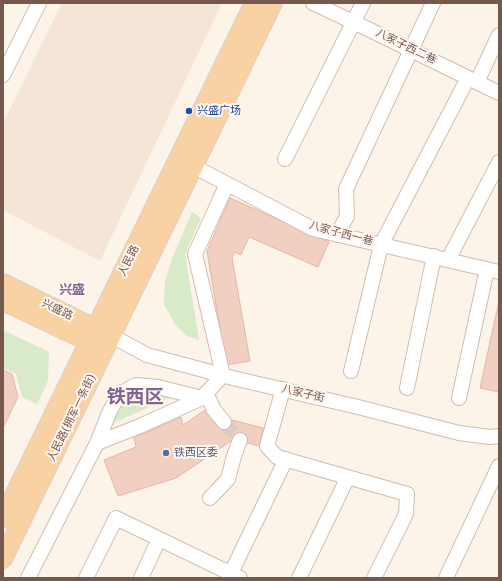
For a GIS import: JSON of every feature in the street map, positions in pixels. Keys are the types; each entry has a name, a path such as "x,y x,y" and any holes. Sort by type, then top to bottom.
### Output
{"main road":[{"name":"人民路","path":"3,518 101,339 254,3"},
{"name":"人民路","path":"140,276 273,3"},
{"name":"人民路(拥军一条街)","path":"3,559 101,339 140,276"},
{"name":"兴盛路","path":"3,283 101,339"},
{"name":"兴盛路","path":"3,301 101,339"}],"street":[{"path":"4,70 39,3"},
{"name":"八家子西二巷","path":"313,3 499,93"},
{"path":"285,159 363,3"},
{"path":"337,235 347,216 346,189 433,3"},
{"path":"351,371 381,245 499,35"},
{"path":"448,260 499,162"},
{"name":"八家子西一巷","path":"193,166 313,229 493,270"},
{"path":"97,443 140,426 204,395 223,375 195,254 227,184"},
{"path":"406,388 434,256"},
{"path":"459,398 493,270"},
{"name":"八家子街","path":"101,339 147,355 223,375 459,433 490,437 499,436"},
{"path":"28,578 97,443 109,413 119,394 136,385 158,387 204,395 224,422"},
{"path":"283,389 267,446 277,457 407,494 406,514 374,578"},
{"path":"210,498 228,479 240,440"},
{"path":"86,578 116,518 231,575 286,459"},
{"path":"446,578 499,466"},
{"path":"299,578 348,477"},
{"path":"140,578 159,539"}],"shaded area":[{"path":"62,3 222,3 100,261 3,210 3,123"}],"green space":[{"path":"192,212 201,218 185,254 199,340 187,336 176,326 164,304 165,281 173,256"},
{"path":"3,330 49,352 48,381 37,404 22,397 16,374 3,368"},
{"path":"149,391 171,397 107,426 116,409 125,398 138,392"}],"building":[{"path":"230,198 329,242 318,267 249,237 241,255 235,252 232,258 250,361 226,365 207,251"},
{"path":"499,301 499,392 480,388"},
{"path":"3,370 12,374 18,397 3,428"},
{"name":"铁西区委","path":"208,408 234,439 176,478 118,496 104,460 136,447 134,438 181,417 183,425"},
{"path":"228,419 263,428 259,446 234,439 222,424"}],"tunnel":[{"path":"224,422 240,440"}],"place":[{"name":"兴盛广场","path":"189,111"},
{"name":"铁西区委","path":"166,453"}],"district":[{"name":"兴盛","path":"72,291"},
{"name":"铁西区","path":"135,398"}]}
